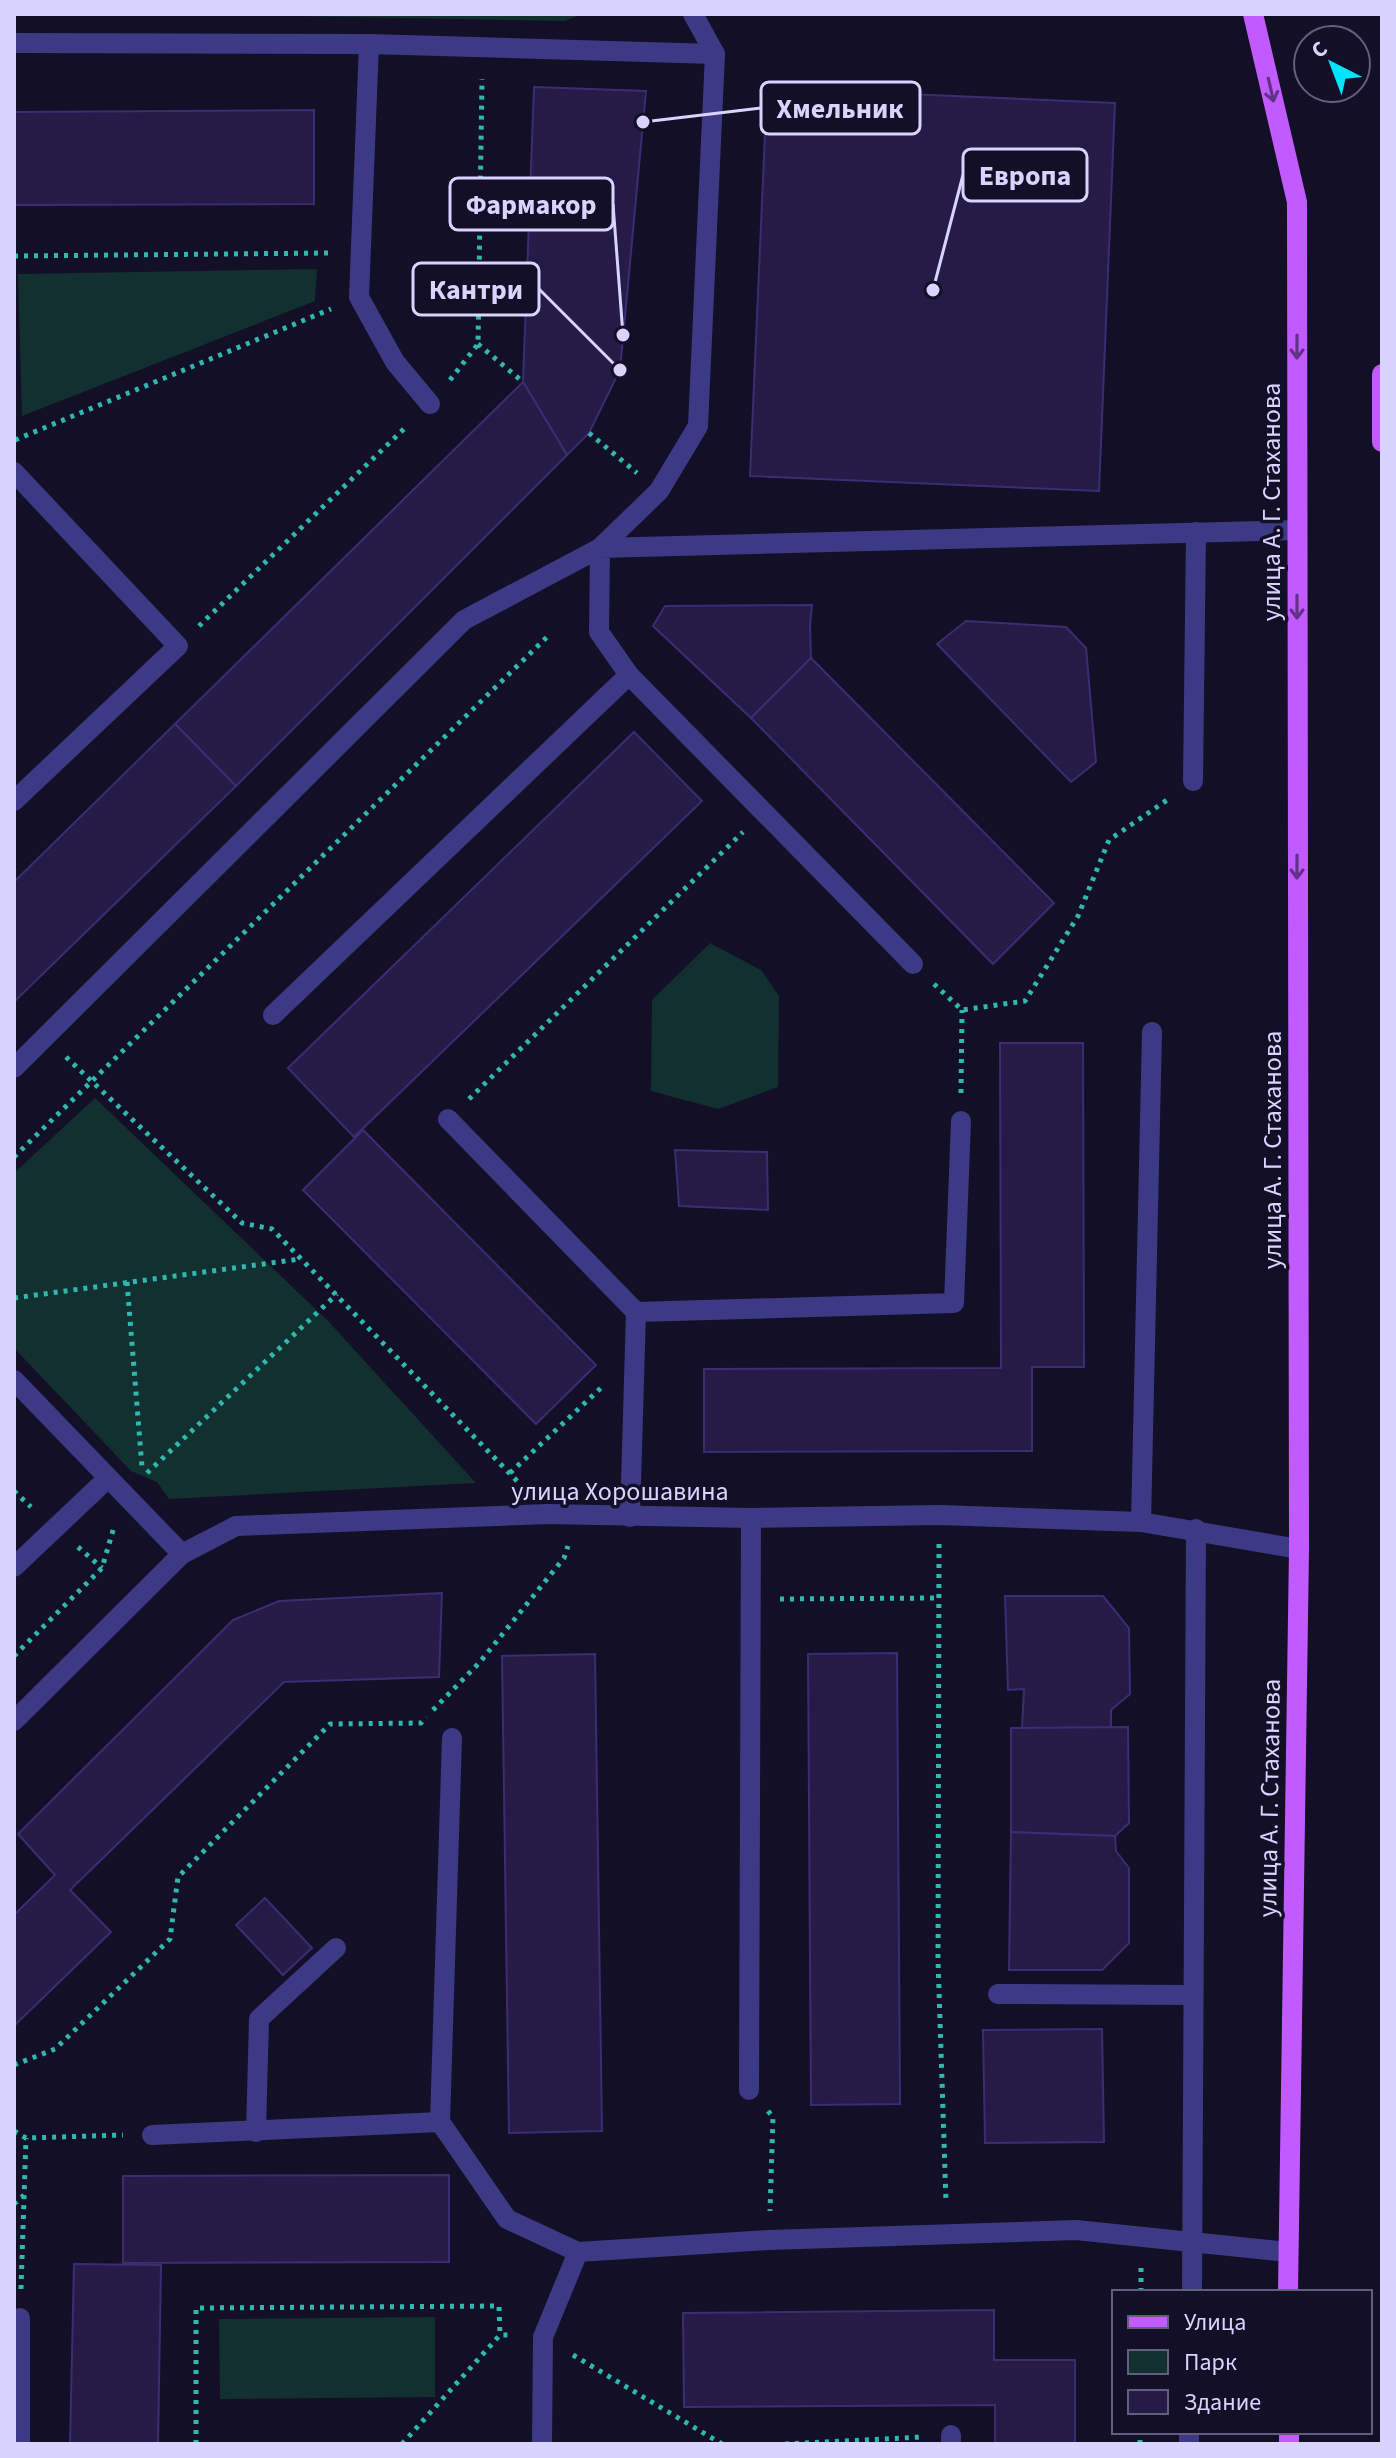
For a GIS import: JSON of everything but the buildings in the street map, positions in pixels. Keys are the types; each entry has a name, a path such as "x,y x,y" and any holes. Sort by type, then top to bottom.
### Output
{"main road":[{"name":"улица А. Г. Стаханова","path":"1253,14 1297,202 1299,1549 1288,2290"},
{"path":"1382,374 1382,442"}],"street":[{"path":"14,1068 464,620 600,548 659,491 698,426 715,54 693,14"},
{"path":"14,43 369,44 715,54"},
{"path":"369,44 359,297 395,362 430,404"},
{"path":"14,472 178,646 14,801"},
{"path":"600,548 1297,530"},
{"path":"1193,781 1196,532"},
{"path":"600,548 599,632 629,675 913,964"},
{"path":"273,1015 629,675"},
{"path":"1141,1522 1152,1032"},
{"path":"448,1119 636,1312 630,1517"},
{"path":"636,1312 954,1303 961,1121"},
{"path":"14,1380 182,1554"},
{"path":"14,1567 108,1478"},
{"name":"улица Хорошавина","path":"14,1721 182,1554 236,1526 547,1514 751,1518 940,1515 1141,1522 1299,1549"},
{"path":"749,2090 751,1518"},
{"path":"1192,2290 1196,1529"},
{"path":"452,1738 440,2122 507,2219 578,2252 769,2240 1076,2230 1288,2252"},
{"path":"256,2132 259,2019 336,1948"},
{"path":"998,1994 1192,1995"},
{"path":"152,2135 440,2122"},
{"path":"542,2444 543,2337 578,2252"},
{"path":"20,2318 20,2444"}],"path":[{"path":"14,256 363,253"},
{"path":"14,440 359,297"},
{"path":"478,344 523,382"},
{"path":"589,433 659,491"},
{"path":"14,1157 549,635"},
{"path":"962,1010 1025,1001 1078,916 1109,840 1193,781"},
{"path":"448,1119 764,811"},
{"path":"913,964 962,1010 961,1121"},
{"path":"45,1037 242,1223 272,1229 547,1514"},
{"path":"14,1298 301,1259"},
{"path":"127,1282 143,1476 337,1294"},
{"path":"510,1473 634,1357"},
{"path":"14,1656 102,1568 124,1494"},
{"path":"14,2065 55,2049 170,1939 178,1877 330,1724 421,1723 480,1662 564,1558 579,1515"},
{"path":"940,1515 938,1960 947,2236"},
{"path":"750,1599 939,1598"},
{"path":"749,2090 773,2117 769,2240"},
{"path":"14,2131 26,2138 152,2135"},
{"path":"20,2318 26,2138"},
{"path":"14,2204 24,2195"},
{"path":"196,2444 196,2308 499,2306 500,2335 402,2444"},
{"path":"500,2335 543,2337 722,2444"},
{"path":"785,2444 951,2440"}],"green space":[{"path":"189,14 581,14 565,21"},
{"path":"317,269 315,301 22,416 18,274"},
{"path":"710,943 761,970 779,996 778,1087 718,1109 651,1091 652,1000"},
{"path":"95,1098 329,1322 476,1483 169,1499 157,1482 131,1471 14,1348 14,1173"},
{"path":"435,2317 435,2397 220,2399 219,2319"}],"place":[{"name":"Хмельник","path":"643,122"},
{"name":"Европа","path":"933,290"},
{"name":"Фармакор","path":"623,335"},
{"name":"Кантри","path":"620,370"}]}
